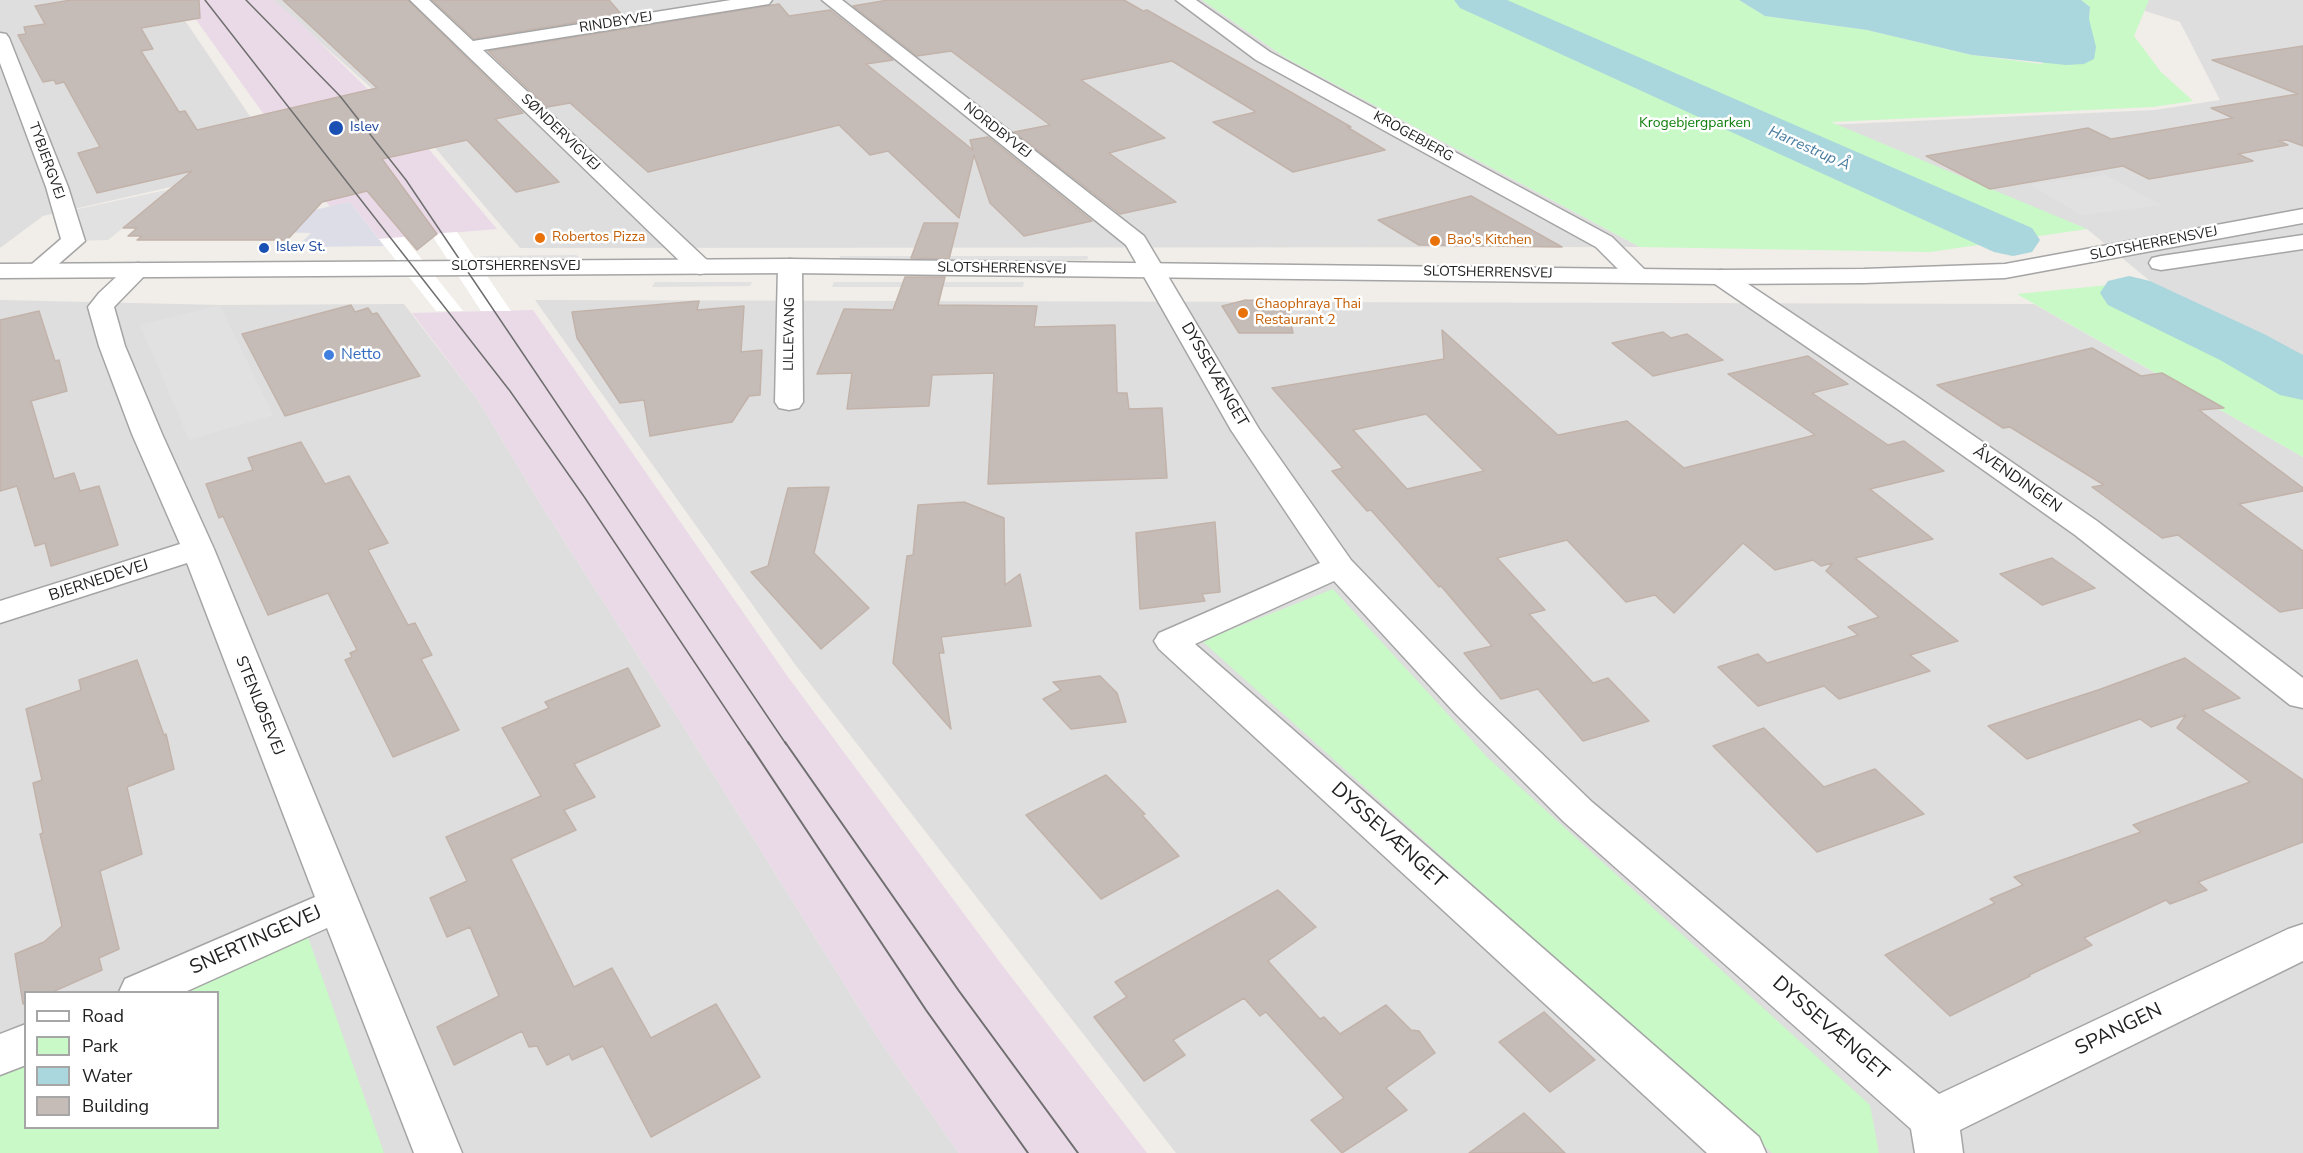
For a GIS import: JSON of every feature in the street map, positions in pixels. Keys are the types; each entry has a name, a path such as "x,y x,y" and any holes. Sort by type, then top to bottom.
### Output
{"street":[{"name":"SØNDERVIGVEJ","path":"419,0 700,267"},
{"name":"RINDBYVEJ","path":"470,46 763,0"},
{"name":"NORDBYVEJ","path":"831,0 1136,241 1154,270"},
{"name":"KROGEBJERG","path":"1185,0 1263,56 1604,242 1638,275"},
{"name":"TYBJERGVEJ","path":"0,38 57,187 73,242 37,270"},
{"name":"SLOTSHERRENSVEJ","path":"2004,271 2303,216"},
{"name":"SLOTSHERRENSVEJ","path":"0,271 790,266 1721,277 1864,276 2004,271 2056,276 2245,252 2303,242"},
{"name":"LILLEVANG","path":"789,402 790,266"},
{"name":"STENLØSEVEJ","path":"138,270 101,307 112,346 147,434 198,549 438,1153"},
{"name":"DYSSEVÆNGET","path":"1154,270 1245,429 1339,567 1468,704 1578,812 1937,1136"},
{"name":"ÅVENDINGEN","path":"1721,277 1906,402 2086,528 2303,696"},
{"name":"BJERNEDEVEJ","path":"0,612 198,549"},
{"name":"DYSSEVÆNGET","path":"1339,567 1171,641 1742,1153"},
{"name":"SNERTINGEVEJ","path":"145,991 338,905"},
{"name":"SPANGEN","path":"1937,1136 2303,941"},
{"path":"0,1055 24,1045"}],"shaded area":[{"path":"0,0 171,0 281,162 43,216 0,248"},
{"path":"182,0 273,0 296,19 427,147 497,229 379,239 350,202 330,207"},
{"path":"273,0 1202,0 1286,58 1640,247 520,248 426,137"},
{"path":"2110,0 2303,0 2303,362 2150,281 2087,229 1826,125 2155,110 2220,100 2180,22"},
{"path":"2106,175 2161,205 2081,215 2029,184"},
{"path":"208,181 147,208 108,240 73,241 64,212"},
{"path":"350,202 384,246 297,247 311,233 271,232 314,210"},
{"path":"576,255 583,259 476,259 482,256"},
{"path":"840,256 1088,256 1087,260 839,260"},
{"path":"655,282 752,282 750,286 652,287"},
{"path":"834,282 1024,282 1023,287 832,287"},
{"path":"0,300 220,305 404,304 478,400 545,511 682,724 878,1038 959,1153 0,1153"},
{"path":"535,300 2034,304 2303,457 2303,1153 1176,1153 794,663"},
{"path":"220,305 273,415 189,440 140,325"},
{"path":"533,310 788,677 1002,965 1147,1153 959,1153 878,1038 682,724 545,511 478,400 412,313"}],"green space":[{"name":"Krogebjergparken","path":"1202,0 1739,0 1765,16 1867,30 1972,55 2042,64 2089,19 2090,7 2081,0 2149,0 2134,36 2161,72 2193,101 2152,107 1831,122 2087,229 1930,252 1640,247 1286,58"},
{"path":"2150,281 2303,362 2303,457 2017,294"},
{"path":"1333,589 1488,758 1870,1105 1879,1153 1772,1153 1202,641"},
{"path":"308,937 384,1153 0,1153 0,1073 24,1062 24,1129 219,1129 219,991 184,991"}],"water":[{"path":"1739,0 2081,0 2090,7 2089,19 2096,47 2094,59 2084,64 2066,65 1972,55 1867,30 1765,16"}],"pier":[{"path":"457,232 511,311 481,311 431,234"},
{"path":"404,237 463,311 436,311 379,239"}],"building":[{"path":"71,0 199,0 200,18 141,28 153,49 141,51 179,112 185,111 197,130 377,88 283,0 408,0 523,113 495,119 559,182 516,192 467,140 382,159 437,234 417,250 367,191 322,202 287,240 137,240 142,236 128,236 137,228 123,228 192,171 97,193 78,153 100,147 64,82 56,84 54,80 43,82 18,35 26,34 24,27 45,24 35,6"},
{"path":"432,0 609,0 622,15 474,39"},
{"path":"888,0 1124,0 1143,11 1147,10 1256,72 1351,127 1347,127 1385,150 1293,172 1213,122 1256,112 1172,61 1081,80 1165,138 1109,153 1176,202 1120,214 1014,132 1050,125 951,51 917,56 853,6"},
{"path":"779,4 789,16 830,10 893,60 866,64 973,150 970,140 988,137 1092,221 1024,236 990,203 974,155 959,218 888,151 870,155 839,125 648,172 570,103 547,107 488,51"},
{"path":"2303,46 2303,146 2287,140 2279,141 2288,145 2238,154 2253,161 2149,179 2123,166 1990,189 1926,156 2088,128 2111,139 2233,118 2211,108 2298,94 2212,60"},
{"path":"1471,196 1562,247 1419,245 1378,220"},
{"path":"924,223 958,223 949,259 911,258"},
{"path":"905,277 945,277 938,305 1037,306 1034,327 1115,325 1117,393 1127,393 1129,409 1162,408 1167,478 988,484 994,373 932,375 929,406 847,409 852,373 817,374 844,309 893,310"},
{"path":"1246,300 1286,301 1293,333 1239,333 1222,306"},
{"path":"699,301 697,310 744,306 741,352 762,350 760,395 749,396 732,422 650,436 644,400 620,403 577,338 572,312"},
{"name":"Netto","path":"351,305 355,312 368,308 372,314 377,313 420,376 285,416 242,334"},
{"path":"39,311 55,361 59,360 67,391 31,401 54,479 74,473 80,491 99,486 118,545 51,566 45,543 35,546 17,486 0,491 0,320"},
{"path":"1442,330 1558,435 1627,421 1684,468 1815,435 1728,374 1808,356 1848,384 1812,393 1888,445 1904,441 1944,471 1870,489 1933,539 1855,558 1958,641 1910,655 1930,671 1839,699 1824,686 1758,706 1718,667 1758,654 1767,663 1858,635 1848,627 1879,617 1826,571 1833,563 1821,566 1813,560 1775,570 1743,543 1674,613 1655,595 1626,602 1567,540 1497,558 1545,610 1529,614 1593,683 1608,678 1649,721 1583,741 1538,689 1501,699 1464,653 1492,646 1441,586 1439,587 1371,510 1367,511 1332,471 1343,468 1272,388 1444,359","holes":["1426,414 1484,471 1407,489 1353,430"]},
{"path":"1663,332 1671,338 1687,334 1723,360 1653,376 1612,343"},
{"path":"2092,348 2141,376 2162,373 2224,408 2199,410 2303,488 2303,491 2239,504 2303,551 2303,608 2280,612 2178,535 2162,538 2092,487 2104,485 2010,427 2003,428 1937,385"},
{"path":"301,442 325,484 349,476 388,543 368,550 408,625 415,623 432,655 421,659 459,730 393,757 345,660 352,657 350,653 357,650 328,593 268,615 223,516 219,518 206,484 253,470 248,458"},
{"path":"829,487 814,553 869,608 821,649 751,572 768,566 788,488"},
{"path":"964,502 1004,518 1005,585 1020,574 1031,626 941,637 944,653 939,653 951,729 893,663 907,556 913,555 918,505"},
{"path":"1215,522 1220,592 1202,594 1205,601 1140,609 1136,533"},
{"path":"2052,558 2095,588 2042,605 2000,574"},
{"path":"2185,658 2240,698 2202,710 2303,780 2303,842 2198,882 2207,890 2170,904 2166,900 2084,938 2092,945 1950,1016 1885,955 1995,903 1990,899 2023,885 2014,877 2141,832 2133,825 2250,782 2177,728 2186,715 2151,727 2140,719 2027,759 1988,726 2101,689"},
{"path":"137,660 164,735 166,734 174,769 127,787 142,854 100,871 119,949 99,958 102,970 55,991 24,991 23,1004 15,954 44,942 62,926 40,834 43,833 33,783 42,780 26,709 81,690 79,680"},
{"path":"628,668 660,726 574,764 595,797 564,810 576,830 511,859 574,987 612,968 651,1038 716,1004 760,1077 651,1137 603,1046 572,1060 569,1054 547,1065 537,1046 529,1047 522,1031 454,1065 437,1027 499,996 470,927 447,937 430,898 467,881 446,837 541,796 502,728 549,708 545,702"},
{"path":"1100,676 1117,693 1126,722 1071,729 1043,699 1061,690 1053,682"},
{"path":"1764,728 1824,787 1875,769 1924,814 1817,852 1713,746"},
{"path":"1106,775 1145,814 1142,815 1179,856 1101,899 1026,815"},
{"path":"1278,890 1316,927 1268,961 1320,1019 1324,1017 1340,1034 1386,1005 1411,1030 1419,1031 1435,1053 1386,1088 1407,1110 1342,1153 1311,1120 1344,1098 1266,1012 1260,1016 1244,998 1173,1040 1185,1055 1144,1081 1094,1017 1127,997 1115,982"},
{"path":"1544,1012 1595,1060 1550,1092 1499,1042"},
{"path":"1524,1113 1565,1153 1469,1153"}],"waterway":[{"name":"Harrestrup Å","path":"1474,0 2013,240"},
{"name":"Harrestrup Å","path":"2129,293 2242,347 2303,381"}],"tram line":[{"path":"205,0 510,391 585,498 749,744"},
{"path":"246,0 340,96 406,180 786,744"},
{"path":"748,742 926,1010 1028,1153"},
{"path":"785,742 959,991 1078,1153"}],"place":[{"name":"Islev","path":"336,128"},
{"name":"Robertos Pizza","path":"540,238"},
{"name":"Bao's Kitchen","path":"1435,241"},
{"name":"Islev St.","path":"264,248"},
{"name":"Chaophraya Thai Restaurant 2","path":"1243,313"},
{"name":"Netto","path":"329,355"}]}
